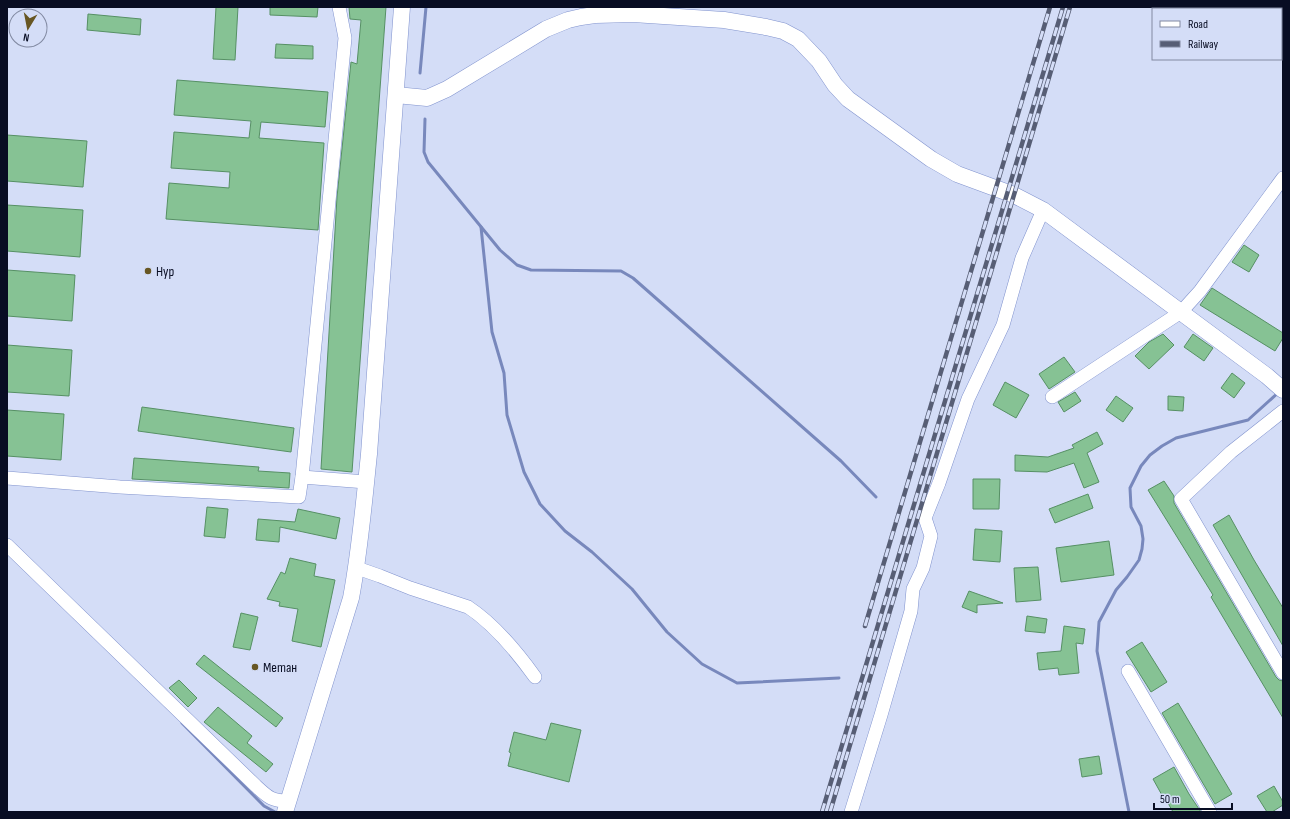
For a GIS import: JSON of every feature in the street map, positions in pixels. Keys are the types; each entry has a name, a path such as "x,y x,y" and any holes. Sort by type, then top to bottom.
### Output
{"main road":[{"path":"287,806 351,598 357,568 363,524 402,7"},
{"path":"394,123 404,108 447,89 546,29 568,20 595,14 633,14 724,20 783,31 798,39 819,61 835,85 848,99 931,159 957,174 1014,195 1043,210 1267,376 1283,390"},
{"path":"396,95 427,98"}],"street":[{"path":"7,478 120,487 298,497 302,477 345,38 339,7"},
{"path":"1052,397 1181,312 1200,291 1283,178"},
{"path":"851,812 882,715 911,611 913,589 923,568 931,536 925,518 968,399 1003,325 1022,258 1043,210"},
{"path":"1283,411 1231,452 1181,499 1283,673"},
{"path":"302,477 366,482"},
{"path":"7,545 256,786 269,798 287,806"},
{"path":"357,568 416,591 468,607 476,612 503,638 525,662 536,677"},
{"path":"1128,671 1210,812"}],"building":[{"path":"216,7 238,7 235,60 213,59"},
{"path":"270,7 318,7 317,17 270,15"},
{"path":"349,7 386,7 352,472 321,469 337,197 351,62 357,64 361,20 350,19"},
{"path":"88,14 141,19 140,35 87,30"},
{"path":"276,44 313,46 313,59 275,58"},
{"path":"177,80 328,92 325,127 261,122 259,138 324,143 318,230 166,219 169,183 229,188 230,172 171,168 174,132 249,138 251,121 174,115"},
{"path":"7,135 87,141 83,187 7,181"},
{"path":"7,205 83,210 80,257 7,251"},
{"path":"1244,245 1259,255 1249,272 1232,262"},
{"path":"7,270 75,275 72,321 7,316"},
{"path":"1212,288 1283,333 1283,338 1275,351 1200,305"},
{"path":"1163,334 1174,345 1149,369 1135,356 1149,342"},
{"path":"1193,334 1213,348 1204,361 1184,347"},
{"path":"7,345 72,350 69,396 7,392"},
{"path":"1064,357 1075,372 1049,389 1039,374"},
{"path":"1232,373 1245,383 1234,398 1221,388"},
{"path":"1005,382 1029,395 1016,418 993,405"},
{"path":"1075,392 1081,401 1064,412 1058,402"},
{"path":"1116,396 1133,408 1123,422 1106,410"},
{"path":"1168,396 1184,397 1183,411 1168,410"},
{"path":"142,407 294,428 291,452 138,431"},
{"path":"7,410 64,414 61,460 7,456"},
{"path":"1097,432 1103,444 1087,453 1099,482 1084,488 1074,463 1047,472 1015,471 1015,455 1048,457 1074,448 1072,445"},
{"path":"134,458 259,467 258,471 290,473 289,488 132,479"},
{"path":"973,479 1000,479 999,509 973,509"},
{"path":"1164,481 1174,496 1174,503 1276,677 1283,681 1283,718 1211,597 1213,595 1148,490"},
{"path":"1088,494 1093,508 1055,523 1049,509"},
{"path":"207,507 228,509 225,538 204,536"},
{"path":"298,509 340,518 336,539 280,527 279,542 256,540 258,519 295,522"},
{"path":"1229,515 1283,608 1283,646 1213,525"},
{"path":"975,529 1002,531 1000,562 973,560"},
{"path":"1109,541 1114,575 1061,582 1056,548"},
{"path":"290,558 316,564 314,576 335,580 321,647 292,641 298,609 279,606 280,602 267,599 281,572 285,574"},
{"path":"1038,567 1041,600 1016,602 1014,568"},
{"path":"969,591 1003,603 977,605 977,613 962,607"},
{"path":"241,613 258,617 250,650 233,647"},
{"path":"1027,616 1047,619 1045,633 1025,631"},
{"path":"1064,626 1085,629 1083,644 1076,643 1079,673 1059,675 1058,668 1039,670 1037,653 1061,651"},
{"path":"1142,642 1167,682 1151,692 1126,652"},
{"path":"204,655 283,718 276,727 196,664"},
{"path":"179,680 197,698 188,707 169,688"},
{"path":"1178,703 1232,794 1215,804 1162,713"},
{"path":"218,707 252,736 247,743 273,764 266,772 204,722"},
{"path":"551,723 581,730 569,782 508,766 511,753 509,752 514,732 546,740"},
{"path":"1099,756 1102,774 1082,777 1079,759"},
{"path":"1174,767 1201,812 1173,812 1164,796 1163,797 1153,779"},
{"path":"1274,786 1283,802 1283,805 1272,812 1267,812 1257,796"}],"waterway":[{"path":"420,73 426,7"},
{"path":"425,119 424,152 428,162 500,250 517,265 531,270 621,271 633,278 841,461 876,497"},
{"path":"481,227 492,332 504,373 507,415 524,472 540,504 565,531 592,552 632,589 667,632 702,664 737,683 839,678"},
{"path":"1129,812 1097,651 1099,622 1116,590 1139,560 1142,549 1143,539 1141,526 1131,507 1130,488 1141,466 1150,455 1162,446 1176,438 1248,420 1279,392"},
{"path":"182,723 264,806 275,812"}],"railway":[{"path":"865,626 1050,7"},
{"path":"822,812 1063,7"},
{"path":"830,812 1070,7"}],"place":[{"name":"Нур","path":"148,271"},
{"name":"Метан","path":"255,667"}]}
